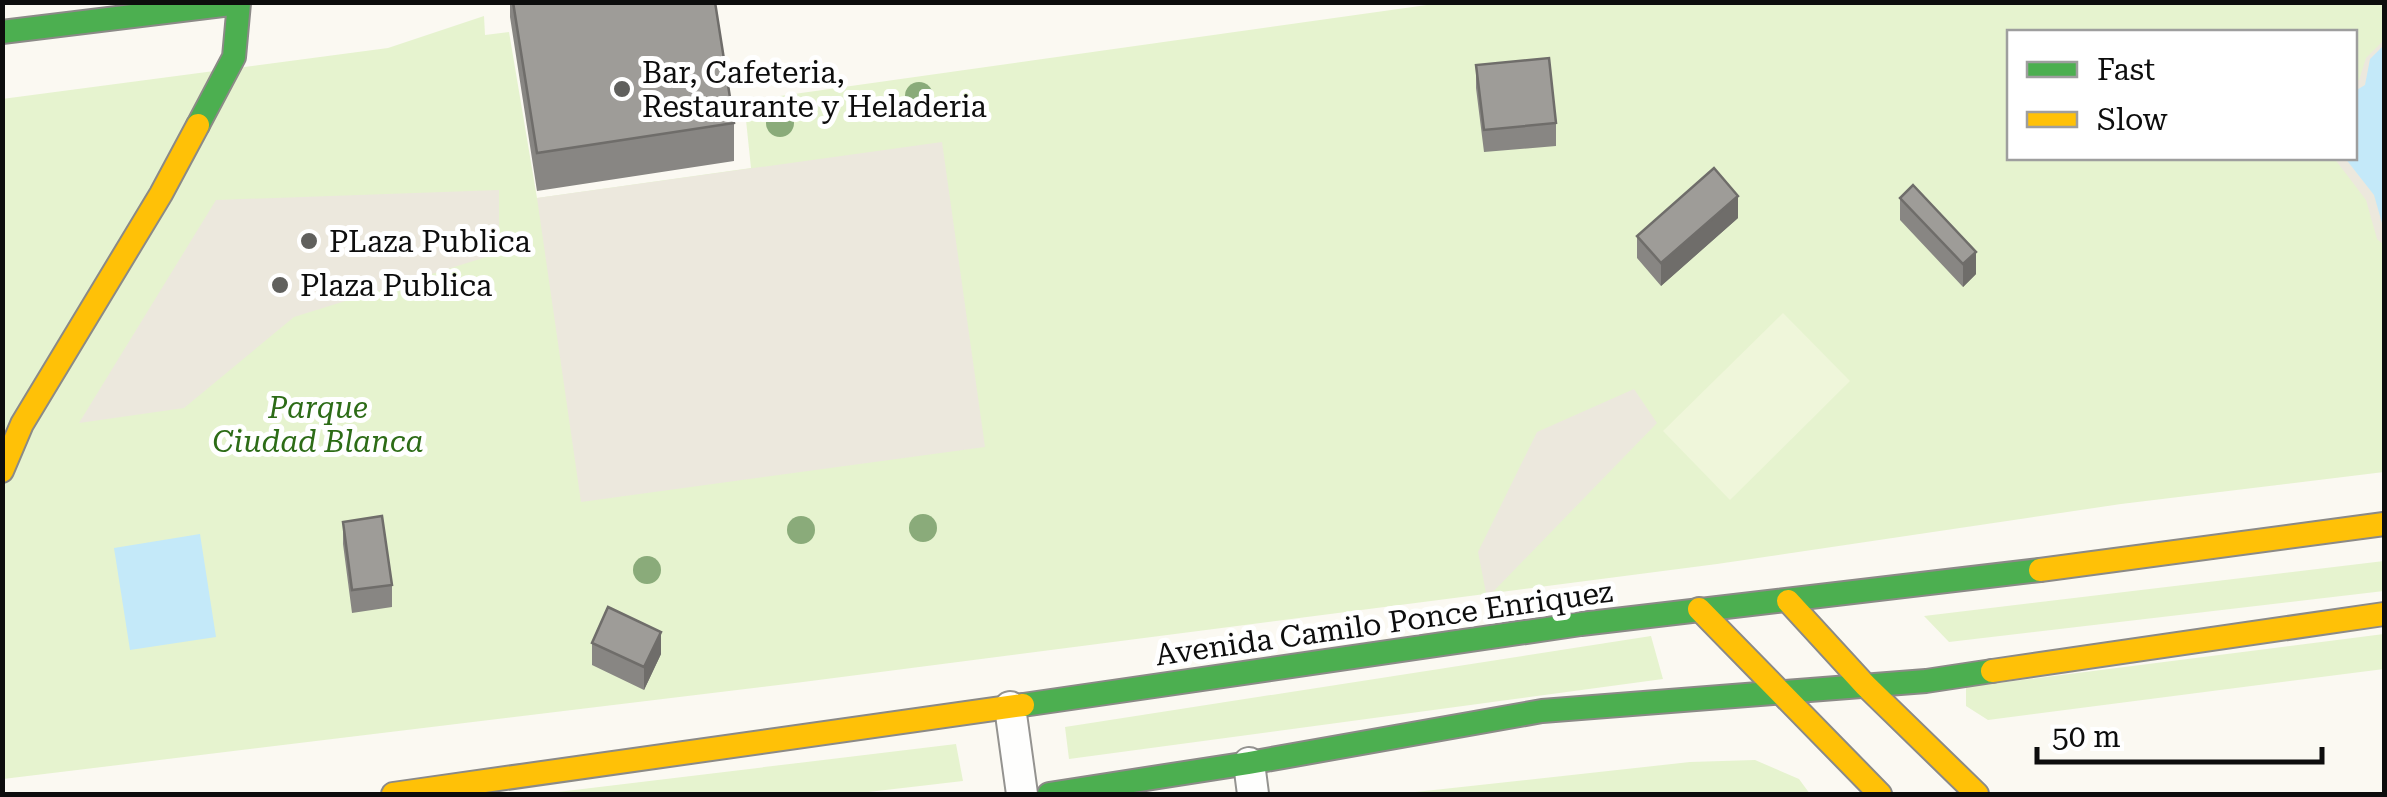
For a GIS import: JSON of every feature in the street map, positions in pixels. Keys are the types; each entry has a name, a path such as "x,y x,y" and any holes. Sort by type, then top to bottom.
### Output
{"main road":[{"path":"2,32 240,3 234,57 161,194 22,424 2,471"},
{"name":"Avenida Camilo Ponce Enriquez","path":"392,794 1698,609 2384,524"},
{"path":"1788,600 1864,684 1977,794"},
{"path":"1698,609 1875,794"},
{"path":"1050,794 1249,764 1542,711 1926,681 2384,614"}],"street":[{"path":"1010,706 1022,794"},
{"path":"1249,764 1253,794"}],"green space":[{"name":"Parque Ciudad Blanca","path":"1441,3 2384,3 2384,472 2121,504 1717,564 803,682 3,779 2,99 388,48 484,16 485,35 509,32 537,198 751,168 744,101"},
{"path":"1783,313 1850,381 1730,500 1663,431"},
{"path":"2384,561 2384,591 1949,642 1924,616"},
{"path":"2384,634 2384,669 1988,720 1966,706 1966,687"},
{"path":"1651,636 1663,679 1069,759 1065,727"},
{"path":"956,744 963,781 851,794 541,794"},
{"path":"1755,760 1799,779 1810,794 1397,794 1690,762"}],"shaded area":[{"path":"2384,40 2384,245 2377,239 2366,200 2336,160 2357,160 2357,82 2366,58"},
{"path":"942,142 985,447 581,502 537,198"},
{"name":"Plaza Publica","path":"499,190 499,253 294,317 184,408 79,423 216,200"},
{"path":"1634,389 1657,423 1487,598 1478,552 1537,432"}],"water":[{"path":"2384,45 2384,230 2374,195 2347,160 2357,160 2357,90 2365,85 2370,59"},
{"path":"200,534 216,637 130,650 114,548"}],"building":[{"name":"Bar, Cafeteria, Restaurante y Heladeria","path":"513,2 715,2 734,123 537,153"},
{"path":"1549,58 1556,123 1484,130 1476,65"},
{"path":"1714,168 1738,196 1661,263 1637,236"},
{"path":"1913,185 1976,252 1963,264 1900,198"},
{"path":"382,516 392,585 352,590 343,522"},
{"path":"608,607 661,632 644,667 592,643"}],"traffic: fast":[{"path":"2,32 239,3"},
{"path":"198,125 234,57 239,3"},
{"path":"1023,705 1581,624 2040,570"},
{"path":"1049,794 1542,711 1926,681 1992,671"}],"traffic: slow":[{"path":"2,471 22,424 161,194 198,125"},
{"path":"2040,570 2384,524"},
{"path":"1788,601 1865,685 1977,794"},
{"path":"1699,609 1880,794"},
{"path":"1992,671 2384,614"},
{"path":"393,794 1023,705"}],"place":[{"name":"Bar, Cafeteria, Restaurante y Heladeria","path":"622,89"},
{"name":"PLaza Publica","path":"309,241"},
{"name":"Plaza Publica","path":"280,285"}]}
